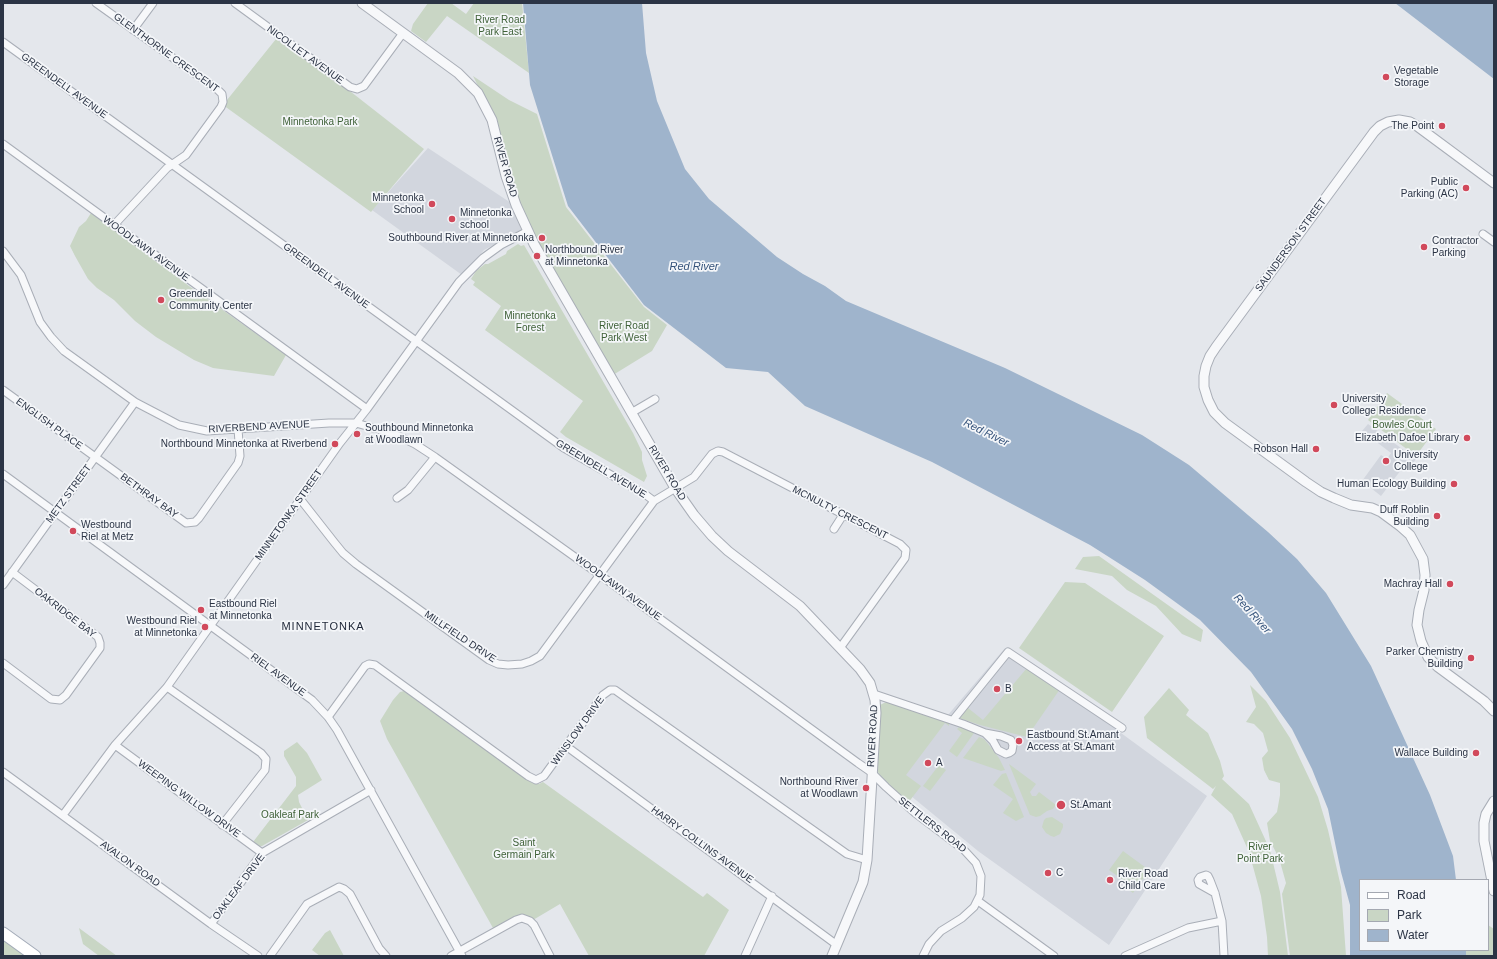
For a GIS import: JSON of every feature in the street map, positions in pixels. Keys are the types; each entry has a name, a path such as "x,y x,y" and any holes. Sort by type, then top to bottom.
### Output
{"main road":[{"path":"3,933 35,956"}],"street":[{"name":"GLENTHORNE CRESCENT","path":"96,3 218,90 223,98 221,107 186,155 167,168 114,225"},
{"path":"133,30 152,3"},
{"name":"NICOLLET AVENUE","path":"235,3 350,87 357,89 364,86 403,33"},
{"name":"RIVER ROAD","path":"362,3 458,73 478,93 492,120 516,205 528,231 675,488 694,515 712,536 744,565 800,606 865,676 874,694 876,714 866,860 863,882 832,956"},
{"name":"GREENDELL AVENUE","path":"3,42 564,448 646,495 654,502"},
{"name":"SAUNDERSON STREET","path":"1494,183 1417,126 1399,120 1388,122 1380,126 1374,132 1216,347 1210,356 1204,376 1204,387 1208,400 1214,412 1225,423 1321,492 1351,505 1372,508 1382,512 1410,535 1423,559 1425,575 1424,590 1419,610 1418,625 1421,641 1428,657 1438,668 1474,693 1494,711"},
{"name":"WOODLAWN AVENUE","path":"3,144 367,409"},
{"name":"MINNETONKA STREET","path":"64,815 116,745 167,687 340,443 367,409 459,282 483,258 501,245 528,231"},
{"path":"1483,234 1494,242"},
{"name":"RIVERBEND AVENUE","path":"3,250 21,275 40,322 50,337 64,351 135,402 179,425 207,431 329,423 356,423"},
{"name":"ENGLISH PLACE","path":"3,390 95,457"},
{"path":"631,413 654,399"},
{"name":"METZ STREET","path":"3,585 135,402"},
{"name":"WOODLAWN AVENUE","path":"356,423 394,434 416,444 872,772"},
{"name":"BETHRAY BAY","path":"95,457 186,523 190,523 195,522 199,518 238,462 240,456 238,429"},
{"name":"MCNULTY CRESCENT","path":"675,488 694,477 712,454 718,451 723,452 904,547 906,554 905,558 840,648"},
{"path":"397,498 408,490 435,457"},
{"name":"RIEL AVENUE","path":"3,474 312,700 328,717 337,730 460,954"},
{"name":"MILLFIELD DRIVE","path":"301,500 343,553 356,564 489,660 508,666 522,664 540,656 654,502 675,488"},
{"path":"834,529 843,514"},
{"name":"OAKRIDGE BAY","path":"3,663 51,699 60,700 66,695 100,648 98,637 12,572"},
{"path":"952,720 1008,652 1122,728"},
{"name":"WINSLOW DRIVE","path":"328,717 365,666 374,664 528,776 536,780 544,776 603,695 610,690 615,690 847,854 866,860"},
{"path":"167,687 261,753 266,759 265,770 222,825"},
{"path":"874,694 952,720 985,733"},
{"name":"WEEPING WILLOW DRIVE","path":"116,745 222,825 262,853"},
{"name":"HARRY COLLINS AVENUE","path":"566,746 837,944"},
{"name":"SETTLERS ROAD","path":"872,772 915,813 973,858 976,863 981,883 978,901"},
{"name":"AVALON ROAD","path":"4,774 64,815 211,924 258,956"},
{"name":"OAKLEAF DRIVE","path":"211,924 262,853 371,790"},
{"path":"1494,801 1486,814 1484,823 1484,841 1494,891"},
{"path":"270,956 307,904 338,887 344,889 350,894 379,948 386,956"},
{"path":"1215,893 1222,922 1224,956"},
{"path":"745,956 772,896"},
{"path":"923,956 929,944 937,934 968,914 978,901 1054,956"},
{"path":"451,956 460,954 522,918 530,921 534,925 550,956"},
{"path":"1125,956 1188,928 1222,922"}],"shaded area":[{"name":"Minnetonka school","path":"428,148 511,203 523,229 484,250 462,275 372,210"},
{"name":"University College","path":"1368,424 1416,459 1410,467 1398,459 1394,464 1401,470 1381,496 1362,481 1381,455 1387,459 1391,453 1362,431"},
{"name":"St.Amant","path":"1005,648 1207,796 1109,945 978,851 883,773 942,722"}],"green space":[{"name":"River Road Park East","path":"428,3 451,3 466,14 474,3 522,3 529,73 447,16 426,42 411,31 413,24"},
{"name":"Minnetonka Park","path":"276,39 346,88 424,149 371,212 223,105"},
{"name":"River Road Park West","path":"473,76 509,100 537,114 566,207 644,307 667,325 652,351 613,375 536,243 519,207 481,92"},
{"path":"91,213 189,286 286,355 274,376 213,368 194,360 156,337 135,321 114,300 97,288 88,279 70,246 79,227 86,221"},
{"name":"Minnetonka Forest","path":"518,244 521,246 524,245 633,433 642,452 642,460 647,476 644,482 566,437 560,432 583,401 485,330 501,306 473,285 475,282 471,279 476,271 485,264 488,264 506,254 507,251"},
{"name":"Bowles Court","path":"1387,393 1436,429 1416,456 1368,420"},
{"path":"1099,556 1203,630 1201,642 1182,634 1156,606 1127,590 1112,576 1075,569 1083,557"},
{"path":"1065,582 1085,583 1164,636 1112,712 1019,648"},
{"path":"1027,668 1060,689 1027,737 959,718 959,716 987,684 968,708 983,720"},
{"path":"1250,685 1266,701 1290,738 1318,797 1328,830 1341,887 1346,956 1290,956 1282,894 1286,883 1279,858 1270,841 1267,823 1277,812 1280,795 1280,783 1269,780 1264,770 1262,758 1268,751 1263,733 1254,724 1246,722 1256,707"},
{"name":"River Point Park","path":"1169,688 1189,710 1186,715 1208,733 1220,761 1224,776 1222,779 1249,804 1270,850 1280,892 1288,956 1268,956 1267,937 1261,896 1249,852 1232,814 1211,795 1216,786 1213,789 1147,738 1144,717"},
{"name":"Saint Germain Park","path":"404,691 532,783 539,784 543,782 703,897 707,893 729,910 704,956 589,956 560,904 533,920 524,915 493,928 387,739 380,721 393,700 400,692"},
{"path":"888,701 949,722 949,726 945,723 906,775 921,786 908,803 879,774 876,768 880,705"},
{"path":"960,726 974,733 957,757 949,751 962,733 957,729"},
{"path":"979,737 984,739 989,745 999,758 1005,770 1001,771 963,758"},
{"name":"Oakleaf Park","path":"297,742 307,753 322,780 298,795 299,802 308,820 262,846 258,846 253,842 296,786 296,777 284,756 284,751"},
{"path":"1009,764 1036,784 1030,792 1032,796 1036,796 1039,792 1056,805 1053,809 1040,816 1036,817 1030,815"},
{"path":"939,765 946,770 930,791 923,786"},
{"path":"1006,773 1024,817 1016,821 1003,813 1013,799 993,785 1002,774"},
{"path":"1052,817 1063,824 1060,834 1054,837 1046,833 1042,827 1046,818"},
{"path":"1123,851 1149,870 1133,893 1124,886 1126,882 1109,870"},
{"path":"1489,926 1494,929 1494,956 1466,956 1466,951 1489,951"},
{"path":"79,928 117,956 99,956 83,944"},
{"path":"330,930 344,956 320,956 312,950 325,933"},
{"path":"3,937 29,956 3,956"}],"water":[{"name":"Red River","path":"523,3 642,3 646,53 657,101 685,169 709,199 777,257 825,286 846,301 1005,368 1142,435 1189,465 1268,532 1297,559 1326,593 1371,666 1430,795 1453,856 1456,879 1359,879 1359,951 1466,951 1466,956 1350,956 1350,905 1341,872 1328,809 1312,769 1292,729 1251,672 1200,620 1145,580 1090,545 932,462 805,406 768,372 726,368 644,305 568,206 530,85"},
{"path":"1395,3 1494,3 1494,79"}],"place":[{"name":"Vegetable Storage","path":"1386,77"},
{"name":"The Point","path":"1442,126"},
{"name":"Public Parking (AC)","path":"1466,188"},
{"name":"Minnetonka School","path":"432,204"},
{"name":"Minnetonka school","path":"452,219"},
{"name":"Southbound River at Minnetonka","path":"542,238"},
{"name":"Contractor Parking","path":"1424,247"},
{"name":"Northbound River at Minnetonka","path":"537,256"},
{"name":"Greendell Community Center","path":"161,300"},
{"name":"University College Residence","path":"1334,405"},
{"name":"Southbound Minnetonka at Woodlawn","path":"357,434"},
{"name":"Elizabeth Dafoe Library","path":"1467,438"},
{"name":"Northbound Minnetonka at Riverbend","path":"335,444"},
{"name":"Robson Hall","path":"1316,449"},
{"name":"University College","path":"1386,461"},
{"name":"Human Ecology Building","path":"1454,484"},
{"name":"Duff Roblin Building","path":"1437,516"},
{"name":"Westbound Riel at Metz","path":"73,531"},
{"name":"Machray Hall","path":"1450,584"},
{"name":"Eastbound Riel at Minnetonka","path":"201,610"},
{"name":"Westbound Riel at Minnetonka","path":"205,627"},
{"name":"Parker Chemistry Building","path":"1471,658"},
{"name":"B","path":"997,689"},
{"name":"Eastbound St.Amant Access at St.Amant","path":"1019,741"},
{"name":"Wallace Building","path":"1476,753"},
{"name":"A","path":"928,763"},
{"name":"Northbound River at Woodlawn","path":"866,788"},
{"name":"St.Amant","path":"1061,805"},
{"name":"C","path":"1048,873"},
{"name":"River Road Child Care","path":"1110,880"}],"district":[{"name":"MINNETONKA","path":"323,627"}]}
